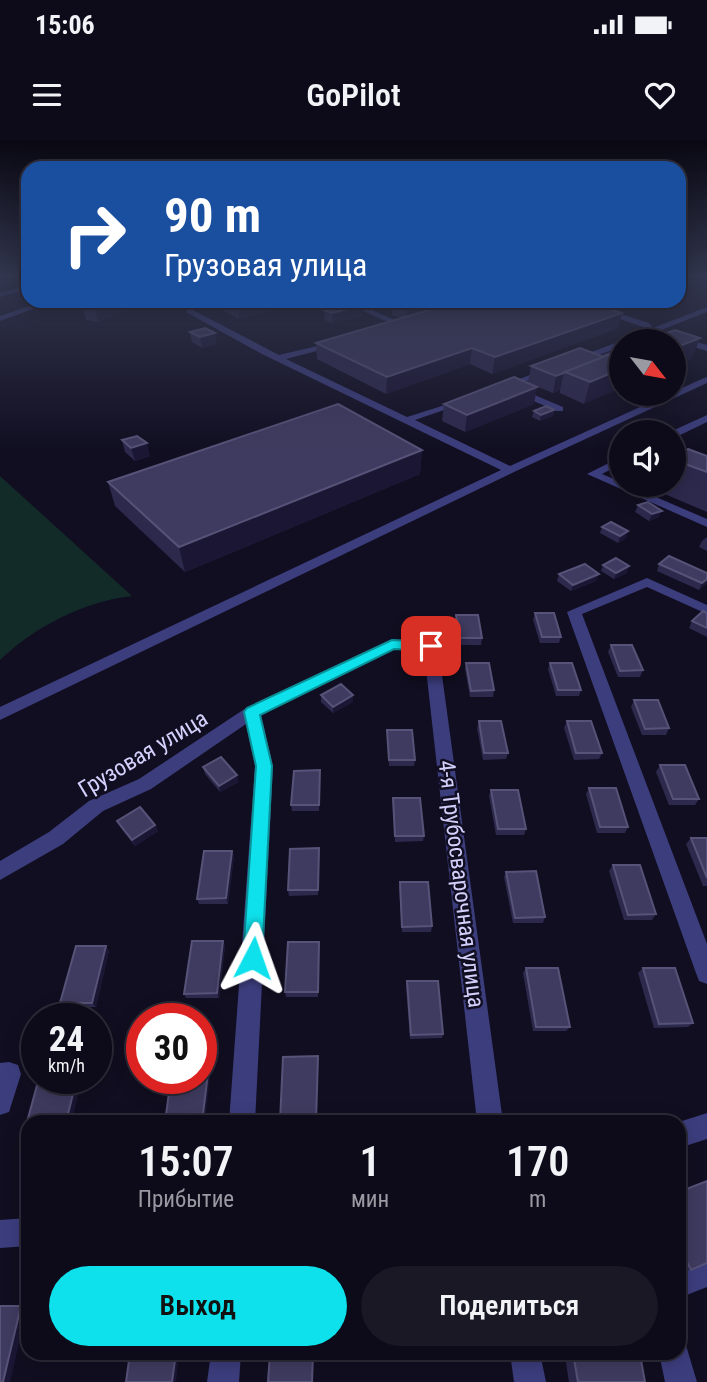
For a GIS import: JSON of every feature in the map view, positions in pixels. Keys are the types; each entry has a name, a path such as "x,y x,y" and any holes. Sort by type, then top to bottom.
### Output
{"street":[{"path":"236,335 404,421 510,470"},
{"path":"279,358 353,338"},
{"path":"686,342 707,348"},
{"path":"494,390 609,348"},
{"path":"0,714 510,470 707,380"},
{"path":"507,386 560,410"},
{"path":"404,421 481,394"},
{"path":"686,428 707,418"},
{"path":"609,466 593,474 609,481"},
{"path":"647,497 707,523"},
{"path":"707,610 647,582 574,612 707,973"},
{"name":"Грузовая улица","path":"0,871 56,838 96,806 145,784 252,712 392,644 431,646"},
{"name":"4-я Трубосварочная улица","path":"431,646 489,1115"},
{"path":"242,1115 264,766 252,712"},
{"path":"0,1103 5,1074"},
{"path":"686,1133 707,1126"},
{"path":"0,1234 21,1232"},
{"path":"686,1281 707,1273"},
{"path":"223,1382 225,1360"},
{"path":"526,1360 530,1382"},
{"path":"676,1360 681,1382"}],"green space":[{"path":"0,476 132,596 96,603 61,618 28,637 0,660"}],"building":[{"path":"344,335 559,335 495,357 472,348 387,377 316,343"},
{"path":"686,335 700,338 686,343"},
{"path":"580,348 604,357 556,376 531,366"},
{"path":"609,355 609,374 590,382 565,372"},
{"path":"514,377 537,387 467,415 444,404"},
{"path":"338,404 422,450 179,547 108,482"},
{"path":"546,406 554,410 541,415 534,411"},
{"path":"137,436 147,443 131,448 122,440"},
{"path":"686,450 707,456 707,472 686,464"},
{"path":"648,502 662,511 652,514 638,505"},
{"path":"611,522 628,531 620,536 602,527"},
{"path":"669,556 707,573 707,579 702,583 659,564"},
{"path":"616,558 629,566 616,573 603,565"},
{"path":"585,564 599,574 573,585 559,574"},
{"path":"703,611 707,613 707,628 692,621"},
{"path":"535,613 554,613 561,637 542,637"},
{"path":"456,615 478,615 482,638 460,638"},
{"path":"611,645 632,645 643,670 620,671"},
{"path":"466,663 489,663 494,690 471,691"},
{"path":"550,663 572,663 581,690 558,690"},
{"path":"341,684 353,695 333,707 321,695"},
{"path":"634,700 658,700 669,728 645,729"},
{"path":"479,721 501,721 508,753 484,753"},
{"path":"567,721 591,721 602,753 576,753"},
{"path":"387,730 412,730 415,760 389,760"},
{"path":"221,757 237,775 219,786 203,767"},
{"path":"660,765 685,765 699,799 673,799"},
{"path":"320,770 319,805 291,805 294,771"},
{"path":"589,788 616,788 628,827 600,827"},
{"path":"491,790 518,790 526,829 498,829"},
{"path":"393,798 420,798 424,836 395,836"},
{"path":"140,807 155,825 132,840 117,821"},
{"path":"691,838 707,838 707,878"},
{"path":"319,848 318,890 288,890 290,849"},
{"path":"204,851 232,851 226,898 197,899"},
{"path":"613,865 640,865 656,914 628,915"},
{"path":"536,871 545,917 515,918 506,872"},
{"path":"400,882 428,882 432,926 402,927"},
{"path":"192,941 223,941 217,993 184,994"},
{"path":"288,942 319,942 318,992 285,992"},
{"path":"76,946 106,946 92,1003 60,1003"},
{"path":"526,968 558,968 570,1027 536,1027"},
{"path":"643,968 675,968 693,1023 659,1024"},
{"path":"407,981 438,981 443,1034 411,1035"},
{"path":"318,1056 316,1115 280,1115 283,1057"},
{"path":"35,1094 73,1094 68,1115 29,1115"},
{"path":"169,1094 205,1094 203,1115 166,1115"},
{"path":"707,1181 707,1263 691,1270 686,1260 686,1189"},
{"path":"0,1306 21,1306 3,1382 0,1382"},
{"path":"129,1360 175,1360 172,1382 126,1382"},
{"path":"270,1360 313,1360 312,1382 268,1382"},
{"path":"574,1360 641,1360 645,1382 578,1382"}],"route":[{"path":"253,958 264,766 252,712 392,644 431,646"}]}
